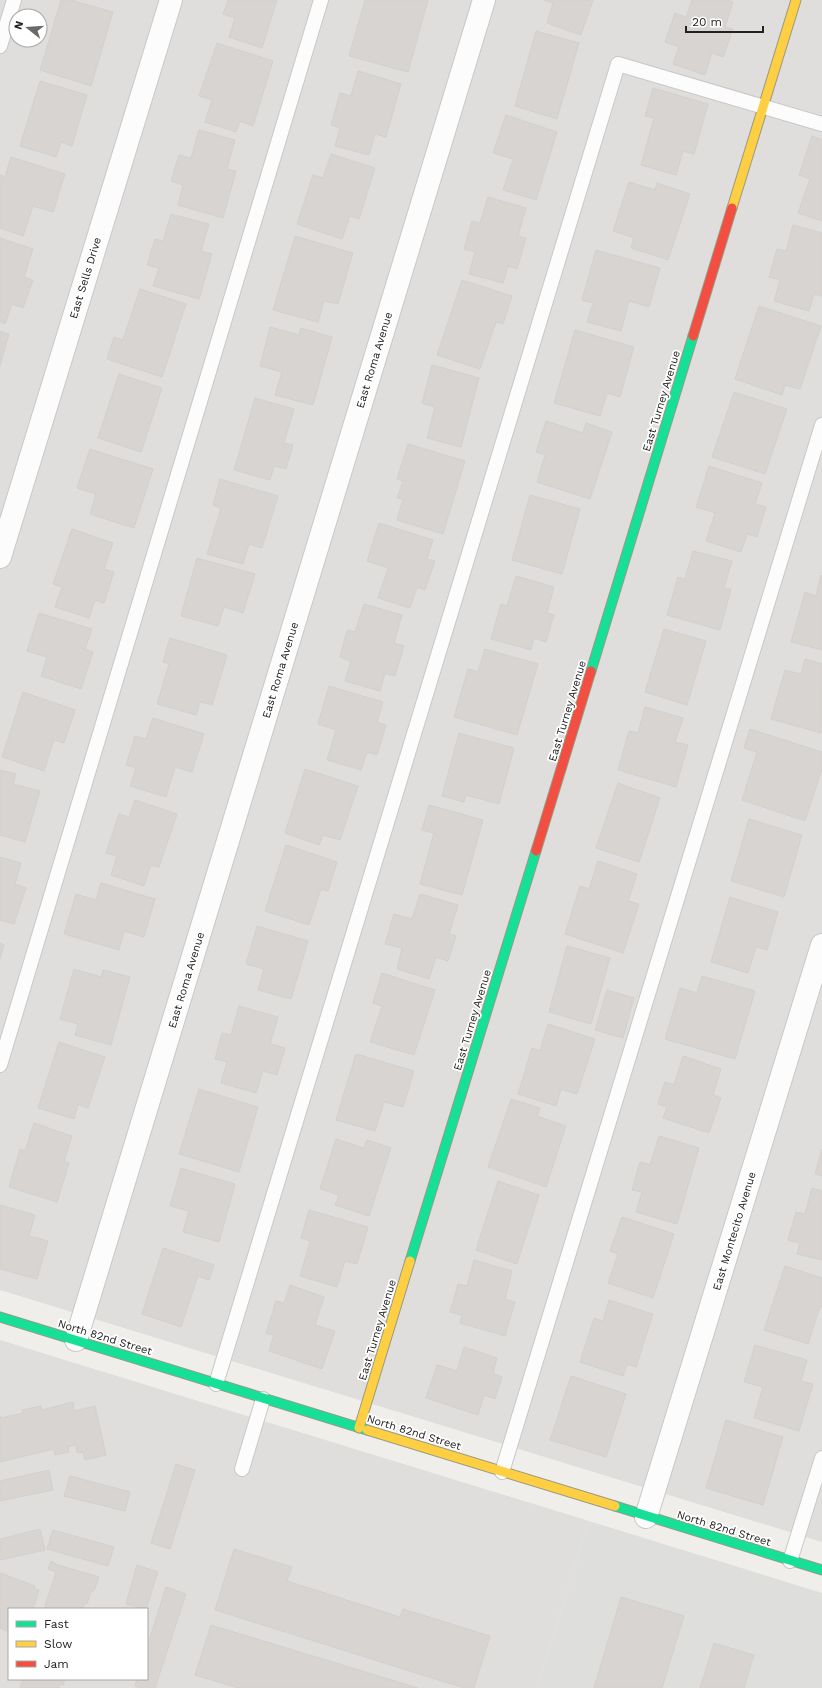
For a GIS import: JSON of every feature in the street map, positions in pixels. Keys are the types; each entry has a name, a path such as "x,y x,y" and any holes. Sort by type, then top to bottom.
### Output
{"street":[{"name":"East Sells Drive","path":"0,557 171,0"},
{"name":"East Roma Avenue","path":"76,1340 484,0"},
{"name":"East Turney Avenue","path":"359,1428 796,0"},
{"name":"East Montecito Avenue","path":"646,1517 822,945"},
{"name":"North 82nd Street","path":"0,1317 822,1570"}],"lane":[{"path":"0,46 14,0"},
{"path":"0,1065 321,0"},
{"path":"216,1384 618,64 822,124"},
{"path":"502,1472 822,425"},
{"path":"242,1468 263,1399"},
{"path":"790,1561 822,1458"}],"shaded area":[{"path":"0,0 822,0 822,1542 0,1290"},
{"path":"0,1340 589,1521 537,1688 0,1688"},
{"path":"589,1521 822,1593 822,1688 537,1688"}],"building":[{"path":"61,0 71,0 113,12 91,86 40,70 47,48 48,48 48,43"},
{"path":"228,0 277,0 262,48 229,37 235,18 223,14"},
{"path":"365,0 428,0 408,72 349,56"},
{"path":"544,0 593,0 581,35 547,23 553,3"},
{"path":"692,0 728,0 733,2 725,27 733,29 723,57 712,53 705,75 673,64 679,47 665,42 675,13 686,17"},
{"path":"536,31 579,43 557,119 515,106"},
{"path":"217,43 273,61 253,126 240,121 236,132 205,122 212,100 199,96"},
{"path":"358,71 401,84 386,137 375,134 369,155 335,146 340,128 331,125 340,93 351,96"},
{"path":"40,81 87,95 72,146 61,142 56,157 20,146"},
{"path":"653,88 708,104 694,154 683,151 676,175 641,165 654,118 645,116"},
{"path":"506,115 557,132 536,200 503,190 513,159 493,153"},
{"path":"199,130 235,140 227,169 236,171 223,218 178,205 183,185 171,181 179,155 191,158"},
{"path":"812,136 822,140 822,221 798,213 810,179 799,175"},
{"path":"331,154 375,168 359,219 350,216 342,239 297,224 313,175 323,178"},
{"path":"11,157 65,174 53,212 33,206 23,236 0,228 0,175 5,177"},
{"path":"629,182 655,190 657,183 690,194 668,260 631,248 634,238 613,231"},
{"path":"488,197 526,208 518,236 526,238 517,269 508,266 503,283 469,274 475,252 464,249 472,221 480,223"},
{"path":"171,214 209,224 201,251 212,254 199,299 153,286 159,268 147,265 155,239 163,241"},
{"path":"793,225 822,233 822,296 814,294 809,311 774,301 780,280 769,277 777,249 786,251"},
{"path":"295,236 353,253 338,304 324,301 318,322 273,310"},
{"path":"0,238 33,249 24,277 33,280 23,308 12,304 5,324 0,322"},
{"path":"596,250 660,268 649,307 629,301 621,331 587,322 593,303 582,300"},
{"path":"462,280 512,296 503,324 496,322 480,369 437,355"},
{"path":"140,289 186,304 162,377 107,359 114,337 123,340"},
{"path":"759,306 821,326 800,389 785,385 782,395 735,379"},
{"path":"270,327 299,335 301,328 332,337 313,405 275,395 282,372 260,366"},
{"path":"575,330 634,347 620,397 607,393 600,416 554,403"},
{"path":"0,331 9,334 0,366"},
{"path":"432,365 479,378 461,447 427,438 435,407 422,403"},
{"path":"119,374 162,388 141,452 98,438"},
{"path":"734,392 787,409 765,474 712,457"},
{"path":"255,398 294,409 284,443 293,445 286,469 274,466 270,480 234,470"},
{"path":"546,421 583,433 586,423 612,432 590,499 537,482 545,455 536,452"},
{"path":"408,444 465,461 443,534 397,520 403,499 397,498 403,481 397,479"},
{"path":"90,449 153,469 134,528 90,514 96,494 77,488"},
{"path":"709,466 762,483 755,504 766,507 757,537 747,534 741,552 706,541 715,513 696,507"},
{"path":"220,479 278,496 262,548 249,544 243,564 207,554 221,508 213,505"},
{"path":"530,495 580,509 562,574 512,560"},
{"path":"379,523 433,540 427,559 435,561 425,590 417,587 410,608 378,598 388,568 367,561"},
{"path":"72,529 113,543 104,569 114,572 104,603 95,600 89,618 55,607 62,587 53,584"},
{"path":"693,551 732,561 724,588 731,589 720,630 667,615 678,577 685,579"},
{"path":"197,558 255,574 243,613 224,607 218,626 181,616"},
{"path":"821,575 822,650 791,642 805,592 816,596"},
{"path":"516,576 554,587 547,613 554,615 546,642 534,638 531,650 491,639 501,604 507,606"},
{"path":"364,604 402,615 394,643 404,646 395,676 385,673 380,691 345,681 351,661 340,657 347,630 355,632"},
{"path":"39,613 92,629 85,649 93,652 81,689 41,676 47,657 27,651"},
{"path":"664,629 706,641 687,705 645,692"},
{"path":"170,638 227,655 212,705 200,702 196,715 157,704 169,664 163,662"},
{"path":"485,649 538,664 517,735 454,717 468,669 478,672"},
{"path":"805,659 822,664 821,733 771,719 785,670 801,674"},
{"path":"329,686 383,702 377,722 386,725 377,755 367,752 361,770 327,760 336,730 318,724"},
{"path":"23,692 75,710 64,743 54,740 44,771 2,757"},
{"path":"645,707 683,718 675,742 688,745 676,787 618,770 629,731 638,733"},
{"path":"153,718 204,734 192,772 175,767 166,797 130,786 136,768 126,765 135,736 146,739"},
{"path":"750,729 822,752 822,769 805,821 742,800 757,752 744,748"},
{"path":"459,733 514,748 499,804 466,795 464,802 442,796"},
{"path":"305,769 358,786 340,840 323,835 319,845 285,833"},
{"path":"0,770 16,774 13,784 40,791 25,842 0,835"},
{"path":"618,783 660,798 639,862 596,848"},
{"path":"135,800 177,814 159,867 151,865 144,886 111,875 117,856 106,853 119,814 129,817"},
{"path":"429,805 483,820 462,895 420,884 434,833 422,830"},
{"path":"749,819 802,835 784,897 731,881"},
{"path":"286,845 337,862 328,891 321,889 309,925 265,911"},
{"path":"0,857 21,863 15,884 26,888 14,924 0,920"},
{"path":"598,861 637,874 628,901 639,904 623,953 565,934 580,886 589,889"},
{"path":"101,883 155,899 144,937 124,931 119,950 64,934 76,894 96,900"},
{"path":"420,894 458,905 449,934 456,936 448,961 436,957 429,979 397,969 402,948 385,944 394,914 412,919"},
{"path":"730,897 778,912 767,950 756,947 748,973 711,962"},
{"path":"257,926 308,941 291,999 258,990 264,969 246,964"},
{"path":"0,943 4,945 0,959"},
{"path":"567,946 610,958 591,1024 549,1012"},
{"path":"74,969 101,977 103,970 130,977 111,1045 75,1035 78,1024 60,1019"},
{"path":"382,973 435,990 414,1055 370,1042 382,1006 373,1003"},
{"path":"702,976 755,991 735,1059 665,1039 680,988 697,993"},
{"path":"607,990 634,998 623,1038 595,1030"},
{"path":"239,1006 278,1017 270,1044 285,1048 277,1075 263,1071 256,1093 221,1083 227,1062 215,1059 222,1033 231,1035"},
{"path":"548,1024 595,1039 577,1094 561,1089 556,1106 518,1094 532,1048 540,1051"},
{"path":"59,1042 105,1057 88,1108 78,1104 74,1119 38,1108"},
{"path":"356,1054 414,1071 403,1107 384,1102 375,1131 336,1120"},
{"path":"683,1056 721,1069 713,1095 721,1098 709,1133 663,1118 667,1107 658,1104 665,1082 674,1085"},
{"path":"199,1089 258,1107 239,1172 179,1154"},
{"path":"511,1099 540,1108 537,1116 566,1126 546,1187 488,1167"},
{"path":"34,1123 72,1136 64,1161 69,1163 57,1202 9,1187 20,1149 25,1151"},
{"path":"659,1136 699,1148 677,1224 636,1212 642,1192 632,1190 640,1162 650,1165"},
{"path":"336,1139 364,1148 367,1140 391,1148 369,1216 335,1205 339,1195 320,1189"},
{"path":"822,1149 822,1176 815,1174"},
{"path":"181,1168 235,1184 219,1242 183,1232 189,1211 170,1206"},
{"path":"498,1181 539,1195 517,1264 476,1250"},
{"path":"812,1188 822,1191 822,1260 797,1254 800,1243 788,1240 796,1212 805,1214"},
{"path":"0,1205 35,1215 29,1236 48,1241 37,1279 0,1269"},
{"path":"309,1210 368,1227 357,1264 345,1261 337,1287 300,1276 310,1241 301,1238"},
{"path":"622,1217 674,1234 653,1298 608,1283 618,1254 610,1251"},
{"path":"163,1248 214,1265 209,1280 198,1276 181,1327 142,1314"},
{"path":"474,1260 512,1271 505,1299 515,1302 505,1336 460,1323 462,1315 450,1312 458,1284 467,1286"},
{"path":"785,1266 822,1278 822,1307 820,1306 808,1344 764,1330"},
{"path":"290,1285 324,1297 315,1325 335,1331 322,1369 269,1351 274,1335 266,1333 276,1301 284,1303"},
{"path":"609,1300 653,1314 636,1367 627,1364 623,1376 580,1362 594,1318 603,1321"},
{"path":"755,1345 807,1360 801,1381 813,1384 799,1431 754,1418 763,1387 744,1382"},
{"path":"464,1347 497,1358 493,1373 502,1377 495,1399 484,1395 478,1415 426,1398 437,1365 457,1371"},
{"path":"571,1376 626,1394 606,1457 550,1440"},
{"path":"73,1402 74,1411 95,1406 106,1455 85,1460 83,1452 77,1453 76,1445 68,1447 69,1452 55,1455 54,1449 0,1462 0,1416 1,1418 23,1413 22,1410 41,1406 42,1410"},
{"path":"726,1420 783,1437 763,1505 706,1488"},
{"path":"176,1464 195,1470 170,1549 151,1543"},
{"path":"49,1470 53,1490 0,1501 0,1481"},
{"path":"70,1476 130,1492 125,1511 64,1496"},
{"path":"40,1529 45,1550 0,1560 0,1539"},
{"path":"53,1530 114,1547 108,1566 47,1549"},
{"path":"234,1549 292,1567 287,1581 400,1617 403,1609 490,1636 474,1688 464,1688 215,1610"},
{"path":"51,1561 58,1565 99,1577 94,1591 91,1591 87,1604 85,1603 83,1608 44,1608 56,1572 48,1569"},
{"path":"137,1565 158,1572 146,1608 126,1604"},
{"path":"0,1573 35,1586 34,1589 39,1590 33,1608 8,1608 8,1626 6,1631 0,1628"},
{"path":"166,1587 186,1594 155,1688 141,1688 135,1686 137,1680 148,1680 148,1644"},
{"path":"621,1597 684,1616 662,1688 594,1688"},
{"path":"211,1625 418,1688 238,1688 195,1675"},
{"path":"714,1643 754,1655 744,1688 700,1688"},
{"path":"23,1680 65,1680 63,1685 60,1684 59,1688 20,1688"}],"traffic: fast":[{"path":"591,671 693,336"},
{"path":"410,1261 536,851"},
{"path":"0,1317 367,1430"},
{"path":"615,1506 822,1570"}],"traffic: slow":[{"path":"732,208 796,0"},
{"path":"359,1428 410,1261"},
{"path":"367,1430 615,1506"}],"traffic: jam":[{"path":"693,336 732,208"},
{"path":"536,851 591,671"}]}
